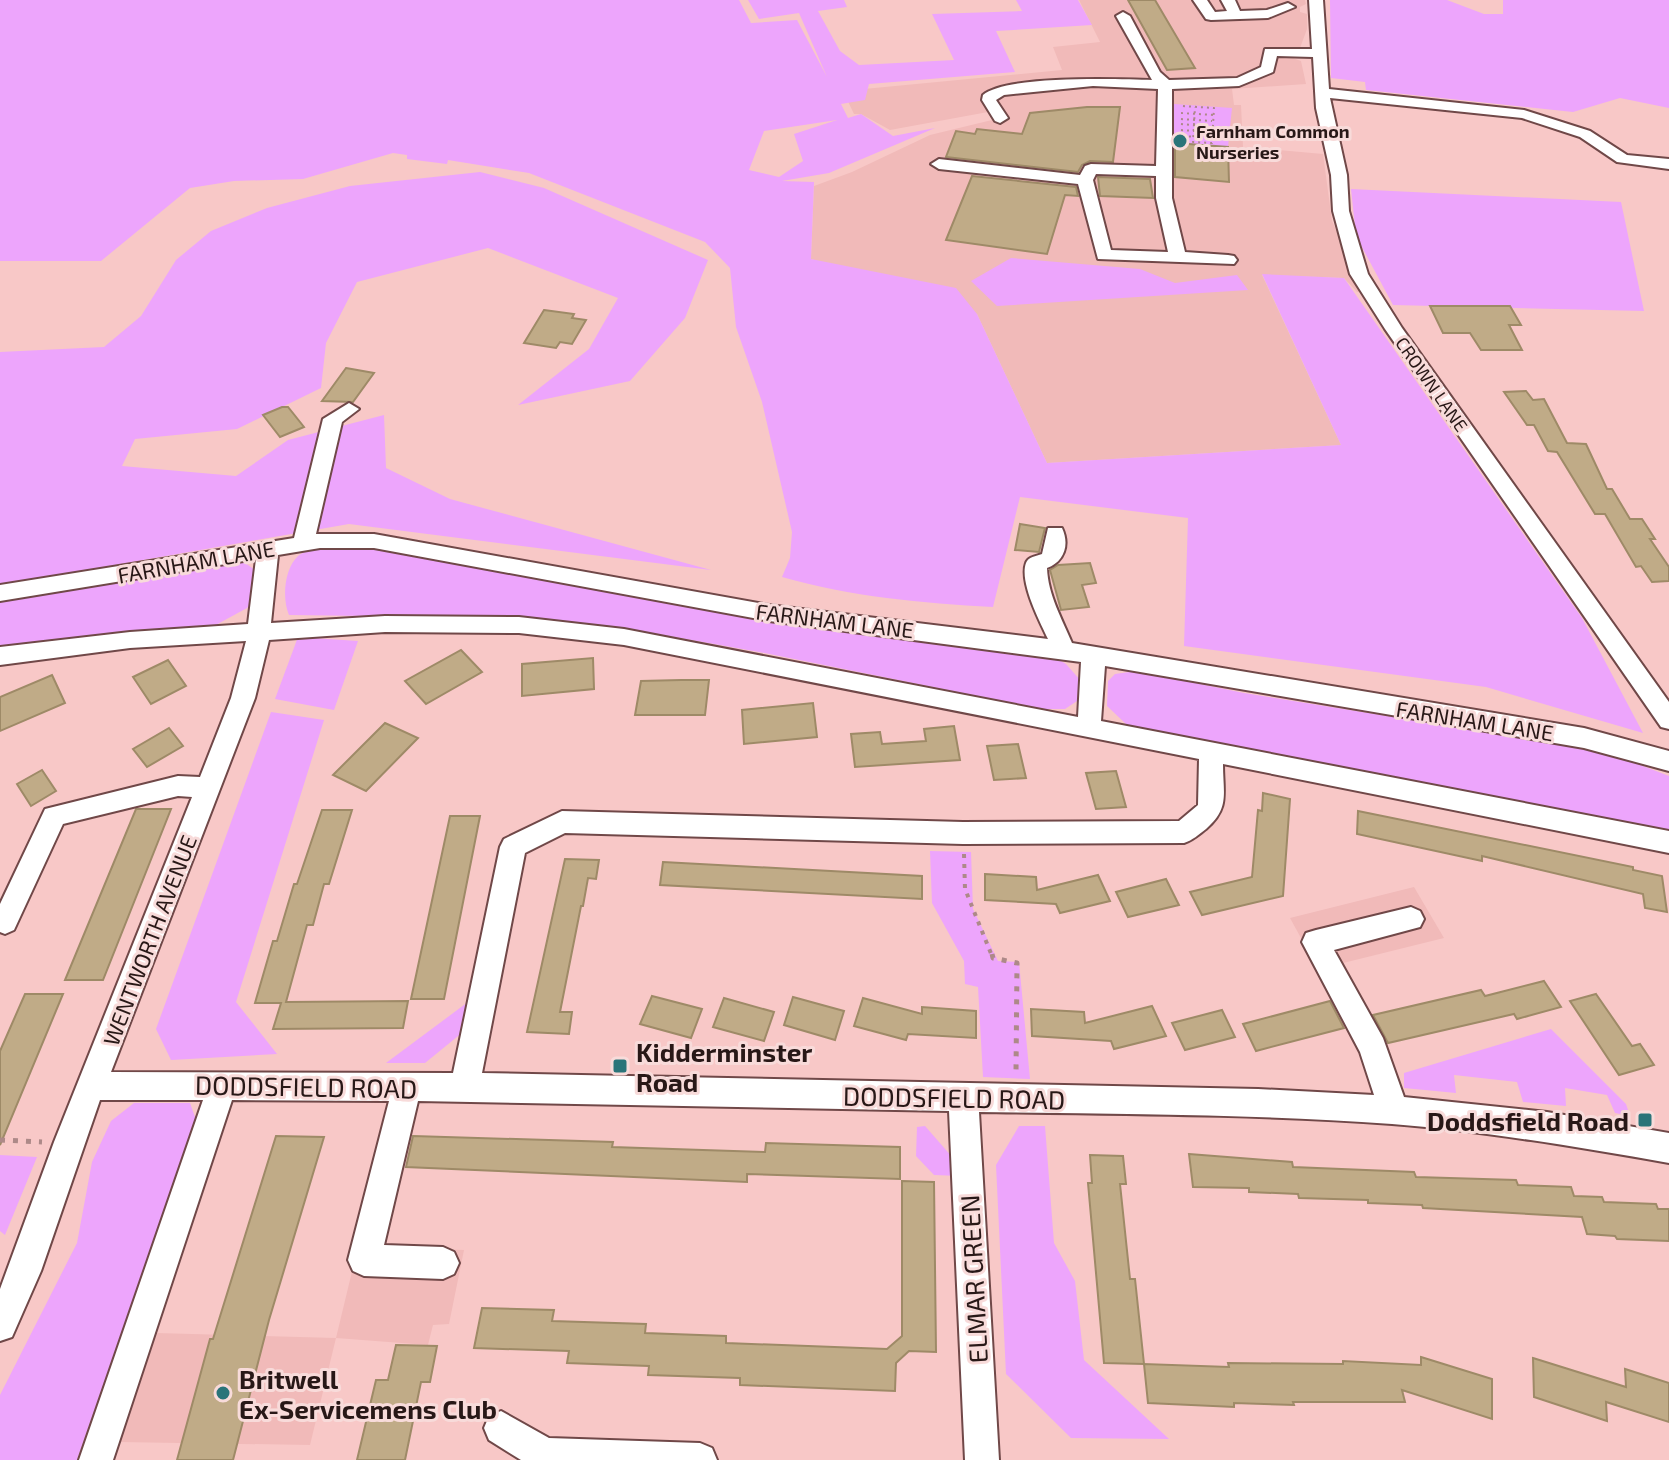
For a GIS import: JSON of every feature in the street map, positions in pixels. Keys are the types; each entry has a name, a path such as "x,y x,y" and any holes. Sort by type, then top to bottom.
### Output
{"street":[{"path":"1200,0 1211,16 1268,14 1285,3 1316,6"},
{"path":"1228,0 1235,15"},
{"name":"CROWN LANE","path":"1316,6 1322,93 1339,175 1341,211 1359,274 1394,329 1669,720"},
{"path":"1123,16 1154,74 1165,85 1172,112 1163,171 1164,198 1178,257"},
{"path":"1000,118 989,100 990,95 1002,91 1093,82 1165,85 1239,82 1268,69 1270,52 1318,53"},
{"path":"1322,93 1524,114 1585,134 1623,159 1669,164"},
{"path":"939,164 1085,180"},
{"path":"1163,171 1091,169 1085,180 1104,255 1228,260"},
{"path":"303,543 333,419 349,409"},
{"path":"1055,533 1052,558 1036,564 1036,571 1046,608 1064,651"},
{"name":"FARNHAM LANE","path":"0,593 303,543 347,539 374,541 747,609 1064,651 1584,738 1669,761"},
{"name":"WENTWORTH AVENUE","path":"0,1325 25,1271 69,1142 243,698 258,630 268,548"},
{"path":"0,656 130,640 258,630 400,624 519,625 564,630 624,637 1669,842"},
{"path":"1088,727 1093,695 1093,657"},
{"path":"465,1087 513,847 562,822 963,833 1184,832 1211,809 1211,752"},
{"path":"5,922 54,816 178,786 209,787"},
{"path":"1394,1110 1373,1048 1316,942 1411,919"},
{"path":"96,1460 223,1084"},
{"name":"DODDSFIELD ROAD","path":"93,1086 465,1087 1258,1103 1394,1110 1547,1127 1669,1148"},
{"path":"407,1088 364,1260 443,1263"},
{"name":"ELMAR GREEN","path":"963,1098 982,1460"},
{"path":"501,1428 545,1455 700,1460"}],"path":[{"path":"1172,112 1195,107 1214,108 1213,138 1174,135"},
{"path":"1193,137 1195,107"},
{"path":"1172,112 1214,115"},
{"path":"1172,112 1194,120 1213,121"},
{"path":"1194,125 1213,130 1194,131 1175,126 1194,125"},
{"path":"963,833 965,889 993,958 1017,963 1015,1098"},
{"path":"0,1140 69,1142"}],"shaded area":[{"path":"0,0 739,0 751,23 797,20 827,77 799,13 759,19 748,0 844,0 847,7 818,11 840,51 859,65 954,60 932,14 1022,11 1016,0 1078,0 1092,25 996,31 1015,72 869,84 865,100 841,104 848,118 861,114 893,136 935,128 829,173 782,181 814,182 811,259 956,288 977,314 1047,463 1341,445 1262,274 1344,278 1582,618 1643,733 1486,687 1184,646 1188,518 1020,497 993,607 887,598 834,590 782,577 790,558 792,532 762,402 736,327 730,268 705,242 529,173 448,160 447,164 407,159 407,155 393,153 303,179 234,181 190,188 101,261 0,261","holes":["837,120 794,134 803,161 779,177 749,170 764,131"]},
{"path":"1079,0 1305,0 1306,4 1300,7 1300,12 1307,14 1307,29 1300,48 1290,50 1290,57 1301,61 1306,84 1232,89 1234,105 1241,105 1243,147 1323,154 1332,221 1364,292 1357,292 1344,278 1262,275 1341,445 1047,463 977,314 811,259 814,186 852,172 930,135 992,120 988,112 890,130 861,114 854,114 843,91 1062,70 1053,47 1100,42"},
{"path":"1330,0 1447,0 1484,14 1503,14 1503,0 1669,0 1669,108 1620,98 1573,112 1366,90 1365,82 1331,78"},
{"path":"1174,104 1232,108 1228,147 1185,144 1185,139 1168,137"},
{"path":"480,172 544,188 708,260 685,318 630,381 518,405 589,349 618,298 488,248 357,282 326,343 321,388 237,429 135,439 122,466 236,476 288,440 384,415 386,468 450,499 711,570 349,524 0,585 0,352 104,347 141,316 176,260 211,231 267,208 350,186"},
{"path":"1351,189 1621,202 1644,311 1393,305 1356,236"},
{"path":"1011,258 1140,269 1175,283 1237,275 1248,290 997,306 971,281"},
{"path":"317,547 385,548 777,623 1046,652 1066,664 1081,681 1080,699 1065,709 1042,709 759,652 618,627 534,618 289,615 285,593 290,568 298,556"},
{"path":"241,560 259,573 260,593 247,608 214,626 0,652 0,599"},
{"path":"298,637 358,641 334,710 275,699"},
{"path":"1137,671 1244,693 1575,746 1617,756 1669,776 1669,835 1144,732 1126,724 1107,706 1108,681 1115,674"},
{"path":"271,712 324,720 236,1002 277,1054 171,1060 156,1029"},
{"path":"930,851 971,852 973,909 998,961 1019,962 1030,1079 983,1077 978,987 965,984 964,961 932,903"},
{"path":"1414,887 1444,938 1331,966 1362,1049 1290,918"},
{"path":"468,1002 463,1032 425,1063 386,1063"},
{"path":"1551,1029 1626,1104 1630,1116 1615,1113 1607,1095 1565,1088 1566,1106 1523,1102 1517,1082 1454,1075 1456,1093 1404,1088 1404,1073"},
{"path":"134,1103 190,1103 196,1120 77,1460 0,1460 0,1395 77,1243 92,1162 111,1121"},
{"path":"389,1118 377,1247 464,1250 449,1324 433,1325 428,1345 336,1338"},
{"path":"925,1126 960,1166 960,1176 934,1175 916,1156 917,1127"},
{"path":"1019,1126 1045,1126 1054,1243 1075,1281 1084,1360 1169,1439 1071,1438 1006,1374 996,1165"},
{"path":"0,1155 37,1157 5,1235 0,1231"},
{"path":"156,1333 336,1338 310,1445 119,1442"}],"building":[{"path":"1128,0 1155,0 1195,68 1167,70"},
{"path":"1120,107 1113,162 1090,161 1082,165 1078,172 946,157 956,131 975,134 977,129 1022,134 1030,113"},
{"path":"1175,143 1228,147 1229,182 1175,177"},
{"path":"972,176 1076,187 1078,196 1065,195 1047,254 946,240"},
{"path":"1098,177 1150,179 1153,198 1100,196"},
{"path":"1430,306 1510,306 1521,325 1509,325 1522,350 1481,350 1470,333 1443,333"},
{"path":"544,310 574,314 572,318 586,320 572,344 560,342 556,348 524,343"},
{"path":"346,368 374,373 353,402 322,401"},
{"path":"1526,391 1533,400 1544,399 1567,443 1586,444 1607,489 1612,489 1630,519 1642,519 1655,539 1650,539 1669,567 1669,581 1652,582 1641,566 1636,567 1605,514 1595,514 1557,452 1548,451 1534,425 1527,425 1504,392"},
{"path":"288,407 304,427 280,437 263,415"},
{"path":"1020,524 1045,528 1039,552 1015,550"},
{"path":"1090,563 1096,583 1082,585 1089,607 1061,610 1050,570 1058,565"},
{"path":"461,650 482,672 426,704 405,681"},
{"path":"593,658 594,689 522,696 522,664"},
{"path":"168,660 186,686 151,704 133,677"},
{"path":"52,675 65,703 0,731 0,697"},
{"path":"709,680 705,715 635,715 641,681"},
{"path":"813,703 817,737 744,744 742,710"},
{"path":"385,723 418,738 366,791 333,775"},
{"path":"954,726 960,760 855,767 851,734 880,732 882,744 926,741 924,729"},
{"path":"169,728 183,746 147,767 133,749"},
{"path":"1018,744 1026,778 994,780 987,746"},
{"path":"42,770 56,791 31,806 17,784"},
{"path":"1116,771 1126,807 1096,809 1086,773"},
{"path":"1263,793 1290,799 1283,896 1202,915 1190,892 1252,877 1258,810 1262,811"},
{"path":"136,809 171,809 103,980 65,980"},
{"path":"322,810 352,810 329,884 324,884 313,925 307,925 286,1002 408,1001 403,1028 273,1029 281,1003 255,1003 273,941 277,941 294,884 297,884"},
{"path":"1358,811 1633,867 1633,870 1662,876 1667,912 1645,908 1643,894 1482,856 1482,861 1357,834"},
{"path":"450,816 480,816 444,999 411,999"},
{"path":"565,859 599,860 596,879 588,878 560,1012 572,1012 569,1034 527,1032"},
{"path":"663,862 922,876 922,899 660,885"},
{"path":"985,874 1036,877 1037,890 1098,875 1110,901 1060,913 1056,904 985,900"},
{"path":"1166,879 1179,905 1128,917 1116,892"},
{"path":"1544,981 1561,1007 1517,1019 1514,1014 1388,1043 1373,1015 1481,990 1485,996"},
{"path":"25,994 63,994 0,1145 0,1051"},
{"path":"1596,994 1632,1046 1640,1044 1654,1065 1619,1075 1570,1001"},
{"path":"652,996 702,1009 691,1038 640,1024"},
{"path":"793,997 844,1011 835,1040 784,1025"},
{"path":"724,998 774,1012 764,1041 713,1027"},
{"path":"863,998 922,1014 922,1007 976,1011 976,1038 908,1034 906,1040 854,1026"},
{"path":"1330,1001 1344,1028 1256,1051 1243,1024"},
{"path":"1152,1006 1166,1036 1114,1049 1111,1041 1032,1036 1031,1009 1084,1012 1085,1023"},
{"path":"1222,1010 1235,1037 1185,1050 1172,1023"},
{"path":"276,1136 324,1137 269,1320 233,1460 177,1460 210,1339 213,1339"},
{"path":"413,1136 613,1142 612,1147 765,1152 766,1143 900,1147 900,1179 747,1174 747,1182 406,1167"},
{"path":"1189,1154 1292,1162 1293,1167 1414,1172 1416,1177 1516,1180 1518,1185 1571,1187 1574,1196 1602,1197 1604,1202 1656,1204 1658,1209 1669,1209 1669,1241 1617,1239 1615,1236 1587,1234 1582,1217 1423,1208 1422,1205 1368,1203 1368,1200 1299,1198 1298,1194 1249,1192 1249,1188 1193,1187"},
{"path":"1090,1155 1123,1156 1126,1184 1120,1184 1130,1279 1135,1279 1144,1364 1104,1363 1088,1183 1092,1183"},
{"path":"902,1181 934,1182 936,1352 909,1351 896,1363 895,1391 740,1385 740,1378 648,1375 649,1366 567,1363 569,1351 474,1348 482,1308 554,1310 552,1321 646,1324 645,1333 726,1336 726,1343 887,1349 902,1336"},
{"path":"396,1345 437,1346 430,1382 421,1382 405,1460 357,1460 376,1380 388,1380"},
{"path":"1421,1357 1492,1379 1492,1419 1402,1390 1405,1402 1234,1403 1234,1407 1148,1403 1144,1364 1229,1367 1228,1363 1343,1364 1343,1361 1421,1365"},
{"path":"1533,1358 1626,1387 1625,1369 1669,1383 1669,1422 1606,1402 1607,1421 1534,1397"}],"place":[{"name":"Farnham Common Nurseries","path":"1180,141"},
{"name":"Kidderminster Road","path":"620,1066"},
{"name":"Doddsfield Road","path":"1645,1120"},
{"name":"Britwell Ex-Servicemens Club","path":"223,1393"}]}
